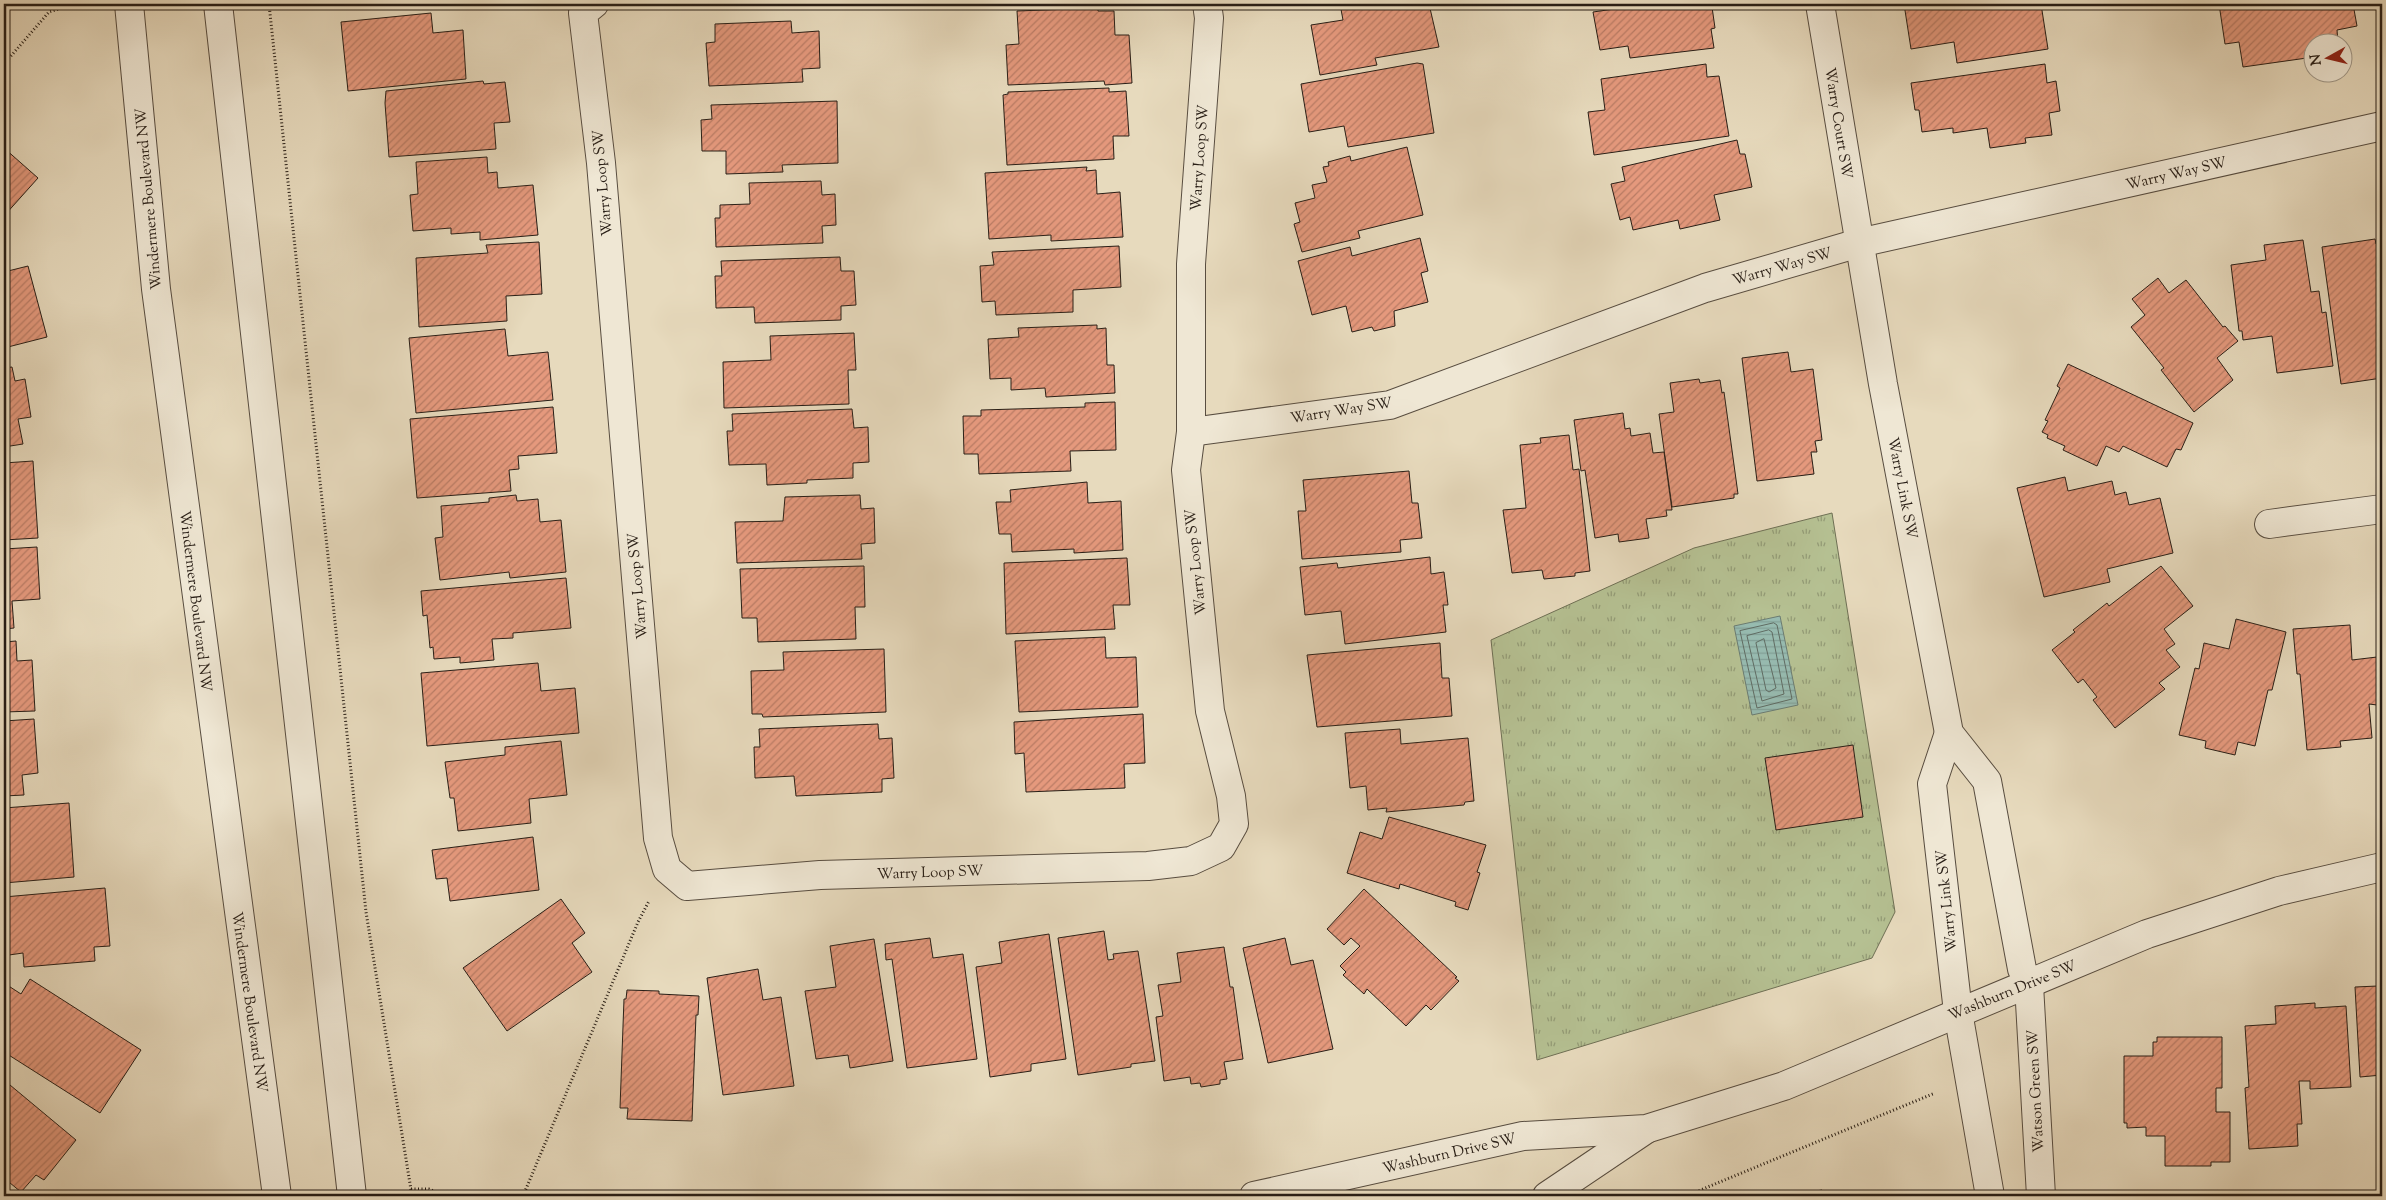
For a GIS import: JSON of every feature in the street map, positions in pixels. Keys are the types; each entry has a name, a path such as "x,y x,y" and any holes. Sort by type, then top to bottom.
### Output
{"street":[{"name":"Windermere Boulevard NW","path":"129,4 156,289 277,1196"},
{"path":"218,4 352,1196"},
{"name":"Warry Loop SW","path":"594,4 583,13 601,163 658,838 667,869 687,886 820,875 1148,866 1191,861 1220,847 1234,824 1231,796 1210,711 1186,470 1191,432 1191,264 1209,18 1207,4"},
{"name":"Warry Court SW","path":"1820,4 1858,243"},
{"name":"Warry Way SW","path":"1191,432 1390,405 1705,288 1858,243 2382,126"},
{"name":"Warry Link SW","path":"1858,243 1950,733 1987,782 2022,969 2029,985"},
{"path":"2269,524 2382,509"},
{"name":"Warry Link SW","path":"1950,733 1932,784 1958,1012"},
{"name":"Washburn Drive SW","path":"1254,1196 1523,1136 1646,1129 1784,1086 2147,934 2279,891 2382,867"},
{"name":"Watson Green SW","path":"2029,985 2041,1196"},
{"path":"1958,1012 1990,1196"},
{"name":"Washburn Drive SW","path":"1547,1196 1646,1129"}],"path":[{"path":"269,4 366,912 412,1196"},
{"path":"4,64 49,12 69,6"},
{"path":"523,1196 638,922 667,869"},
{"path":"1686,1196 1934,1093"},
{"path":"410,1189 429,1189 445,1196"}],"green space":[{"path":"1832,513 1895,912 1872,958 1537,1060 1491,640 1694,548"}],"water":[{"path":"1780,616 1798,705 1752,715 1734,626"}],"building":[{"path":"1340,4 1429,4 1439,47 1375,58 1377,65 1320,75 1311,25 1343,20"},
{"path":"1613,4 1715,4 1715,7 1712,7 1715,28 1711,29 1714,48 1630,58 1628,46 1600,50 1593,12 1614,9"},
{"path":"1904,4 2041,4 2048,49 1957,63 1954,42 1911,49"},
{"path":"2219,4 2353,4 2357,26 2337,30 2337,32 2304,32 2304,58 2243,67 2239,42 2225,44"},
{"path":"1098,8 1098,11 1114,11 1115,35 1129,35 1132,83 1105,85 1104,81 1008,85 1006,45 1019,44 1017,11"},
{"path":"431,13 433,33 463,30 466,79 348,91 341,22"},
{"path":"791,21 792,33 819,31 820,68 802,69 803,82 709,86 706,43 715,42 715,24"},
{"path":"1417,63 1423,64 1434,133 1348,147 1344,126 1309,132 1301,84"},
{"path":"1706,64 1707,77 1719,76 1729,136 1594,155 1588,112 1605,110 1601,79"},
{"path":"2045,64 2047,83 2056,81 2060,111 2049,113 2052,135 2025,138 2026,143 1990,148 1987,128 1953,133 1953,128 1922,132 1919,110 1915,110 1911,83"},
{"path":"483,81 484,84 505,82 510,122 494,123 496,149 389,157 385,103 386,91"},
{"path":"1109,88 1109,92 1126,91 1129,136 1113,136 1114,159 1007,165 1003,95 1008,94 1008,92"},
{"path":"837,101 838,163 782,165 783,172 726,174 726,151 702,151 701,120 712,119 711,105"},
{"path":"1737,140 1740,154 1745,154 1752,187 1714,195 1720,220 1680,229 1678,220 1633,230 1630,217 1620,220 1611,184 1625,181 1622,167"},
{"path":"1407,147 1423,215 1358,231 1360,238 1302,252 1294,224 1300,222 1295,203 1315,198 1312,185 1327,182 1323,167 1329,166 1328,162 1350,156 1351,161"},
{"path":"4,148 38,178 4,216"},
{"path":"487,157 488,173 497,172 498,188 533,185 538,235 480,240 480,232 451,234 451,228 413,231 410,195 418,194 416,162"},
{"path":"1087,167 1086,171 1096,170 1097,194 1120,192 1123,237 1051,241 1051,235 989,239 985,173"},
{"path":"821,181 822,195 835,194 836,225 822,226 823,243 716,247 715,218 720,218 720,205 750,204 749,183"},
{"path":"1420,238 1428,271 1421,273 1428,302 1394,311 1395,326 1374,331 1372,327 1352,332 1346,306 1312,315 1298,261 1350,247 1352,256"},
{"path":"2375,239 2376,244 2382,243 2382,378 2341,384 2322,247"},
{"path":"2303,240 2311,292 2319,291 2322,313 2326,312 2333,366 2277,373 2272,336 2243,340 2242,331 2239,331 2231,265 2266,260 2264,245"},
{"path":"539,242 542,294 506,296 507,321 419,327 416,258 488,253 486,245"},
{"path":"1119,246 1121,287 1073,290 1073,312 996,315 995,301 982,302 980,266 994,265 992,252"},
{"path":"840,257 841,271 854,271 856,305 841,306 841,320 755,323 754,307 716,308 715,276 722,276 721,261"},
{"path":"28,266 47,337 4,348 4,272"},
{"path":"2158,278 2169,293 2186,280 2223,327 2225,326 2238,341 2217,358 2233,380 2194,412 2161,370 2164,368 2131,327 2145,315 2132,299"},
{"path":"1097,325 1097,329 1106,328 1107,365 1114,365 1115,393 1046,397 1045,388 1011,390 1011,378 990,379 988,339 1019,337 1018,328"},
{"path":"505,329 508,356 548,352 553,400 416,413 409,338"},
{"path":"854,333 856,370 848,370 849,404 724,408 723,362 771,360 770,336"},
{"path":"1788,352 1791,372 1813,369 1822,440 1815,441 1817,452 1811,452 1814,474 1757,481 1742,358"},
{"path":"2068,364 2193,423 2181,450 2176,449 2167,467 2123,446 2119,452 2106,446 2097,466 2063,450 2065,446 2047,438 2048,435 2042,432 2048,421 2045,420 2060,388 2057,386"},
{"path":"12,367 15,381 25,379 31,417 18,419 23,444 4,447 4,368"},
{"path":"1699,379 1700,383 1720,380 1722,393 1724,392 1738,494 1734,494 1734,498 1672,507 1659,414 1674,412 1670,383"},
{"path":"1115,402 1116,450 1070,451 1071,471 979,474 978,454 964,454 963,416 981,416 981,410 1085,407 1085,403"},
{"path":"553,407 557,453 518,456 519,469 509,470 511,491 417,498 410,419"},
{"path":"852,409 854,428 868,427 869,462 853,463 853,478 807,480 807,483 767,485 766,464 729,465 727,431 733,431 732,414"},
{"path":"1623,413 1625,429 1630,428 1631,436 1650,433 1653,453 1664,452 1672,510 1666,510 1667,516 1646,519 1649,538 1619,542 1618,534 1595,538 1585,470 1581,471 1574,420"},
{"path":"1569,435 1573,470 1579,469 1590,571 1575,573 1575,576 1544,579 1542,570 1512,573 1503,510 1526,508 1520,445 1541,443 1540,438"},
{"path":"33,461 38,538 4,540 4,463"},
{"path":"1409,471 1412,503 1418,503 1422,538 1400,540 1401,552 1302,559 1298,511 1306,511 1303,480"},
{"path":"2065,477 2068,491 2112,481 2115,495 2126,492 2129,505 2160,498 2173,553 2107,569 2110,582 2044,597 2017,488"},
{"path":"1087,482 1088,503 1121,501 1123,550 1074,553 1074,549 1012,552 1011,534 999,534 996,502 1011,502 1010,490"},
{"path":"516,495 517,501 538,499 540,522 561,520 566,572 510,578 509,572 440,580 435,538 443,537 441,506 489,502 489,498"},
{"path":"860,495 861,509 874,508 875,543 861,544 862,559 737,563 735,522 783,521 785,497"},
{"path":"37,547 40,599 12,601 14,628 4,629 4,549"},
{"path":"1430,557 1431,574 1444,572 1448,605 1443,605 1446,632 1345,644 1341,611 1305,615 1300,567 1337,563 1338,568"},
{"path":"1127,558 1130,605 1113,605 1115,629 1006,634 1004,563"},
{"path":"864,566 865,607 855,607 856,639 758,642 757,618 742,618 740,569"},
{"path":"2161,566 2193,606 2164,629 2175,644 2166,650 2180,667 2159,683 2165,689 2115,728 2093,700 2097,697 2083,679 2078,683 2052,650 2075,632 2073,630 2107,603 2109,606"},
{"path":"566,578 571,628 513,633 513,638 492,639 494,660 460,663 460,657 434,659 433,647 430,648 427,615 423,616 421,591"},
{"path":"2236,619 2286,632 2272,690 2268,690 2255,746 2238,742 2235,755 2205,748 2206,741 2179,735 2195,668 2199,669 2204,643 2229,649"},
{"path":"2350,625 2352,660 2377,657 2379,678 2382,678 2382,701 2377,705 2369,704 2372,738 2340,741 2341,747 2307,750 2300,674 2297,674 2293,629"},
{"path":"1105,637 1106,658 1136,657 1138,707 1019,712 1015,641"},
{"path":"16,641 17,661 32,660 35,711 4,712 4,642"},
{"path":"1440,643 1442,678 1449,678 1452,716 1317,727 1307,655"},
{"path":"884,649 886,712 763,717 762,714 752,714 751,671 784,670 783,652"},
{"path":"538,663 541,691 575,688 579,733 427,746 421,673"},
{"path":"1143,714 1145,763 1124,764 1125,788 1026,792 1024,753 1015,754 1014,722"},
{"path":"34,719 38,773 22,775 24,795 4,796 4,721"},
{"path":"878,724 879,739 892,738 894,778 882,779 882,792 796,796 794,776 755,778 754,747 760,747 759,729"},
{"path":"1400,729 1401,744 1468,738 1474,801 1465,802 1464,805 1386,812 1387,808 1368,810 1366,786 1350,788 1345,733"},
{"path":"561,741 567,795 529,799 531,823 458,831 454,798 450,798 445,762 505,755 505,747"},
{"path":"1853,745 1863,817 1776,830 1765,758"},
{"path":"69,803 74,877 4,883 4,808"},
{"path":"1389,817 1486,845 1477,872 1480,873 1468,910 1455,906 1456,902 1400,884 1399,889 1347,873 1360,832 1382,839"},
{"path":"533,837 539,890 450,901 447,878 436,879 432,850"},
{"path":"105,888 110,946 94,947 95,961 24,967 23,953 9,955 8,944 4,944 4,897"},
{"path":"1364,889 1459,981 1431,1010 1426,1005 1406,1026 1367,989 1364,994 1343,975 1346,972 1340,966 1360,946 1351,938 1344,945 1327,929"},
{"path":"561,899 585,933 572,943 592,972 507,1031 463,968"},
{"path":"1104,931 1108,960 1114,959 1113,954 1138,951 1155,1061 1131,1064 1131,1067 1078,1075 1058,938"},
{"path":"1049,934 1066,1059 1031,1064 1031,1071 990,1077 976,967 1002,963 999,942"},
{"path":"930,938 933,958 963,954 977,1059 907,1068 892,959 886,960 885,944"},
{"path":"1285,938 1291,965 1313,960 1333,1049 1268,1063 1243,948"},
{"path":"874,939 893,1061 850,1068 848,1055 816,1059 805,991 836,987 830,946"},
{"path":"1224,947 1230,987 1233,987 1243,1059 1224,1062 1227,1079 1220,1080 1220,1084 1201,1087 1200,1083 1191,1084 1190,1077 1164,1081 1156,1017 1163,1016 1158,985 1181,982 1177,953"},
{"path":"758,969 763,1000 781,997 794,1086 723,1095 707,978"},
{"path":"30,979 141,1050 100,1113 4,1052 4,983 21,994"},
{"path":"2382,979 2382,1075 2360,1077 2355,987 2378,986 2378,980"},
{"path":"627,990 659,991 659,994 699,996 698,1015 696,1015 692,1121 627,1119 628,1108 620,1108 624,999 626,999"},
{"path":"2315,1003 2315,1008 2346,1006 2351,1087 2310,1089 2310,1081 2299,1081 2302,1124 2297,1124 2298,1146 2249,1149 2245,1088 2249,1087 2245,1026 2276,1024 2275,1006"},
{"path":"2157,1037 2222,1037 2222,1088 2216,1088 2216,1112 2230,1112 2230,1162 2211,1162 2211,1166 2165,1166 2165,1136 2146,1136 2146,1127 2127,1128 2127,1123 2124,1123 2124,1056 2153,1056 2153,1042 2157,1042"},
{"path":"4,1080 76,1140 44,1180 36,1175 21,1192 4,1178"},
{"path":"1822,1190 1822,1195 1826,1194 1826,1196 1785,1196"}]}
